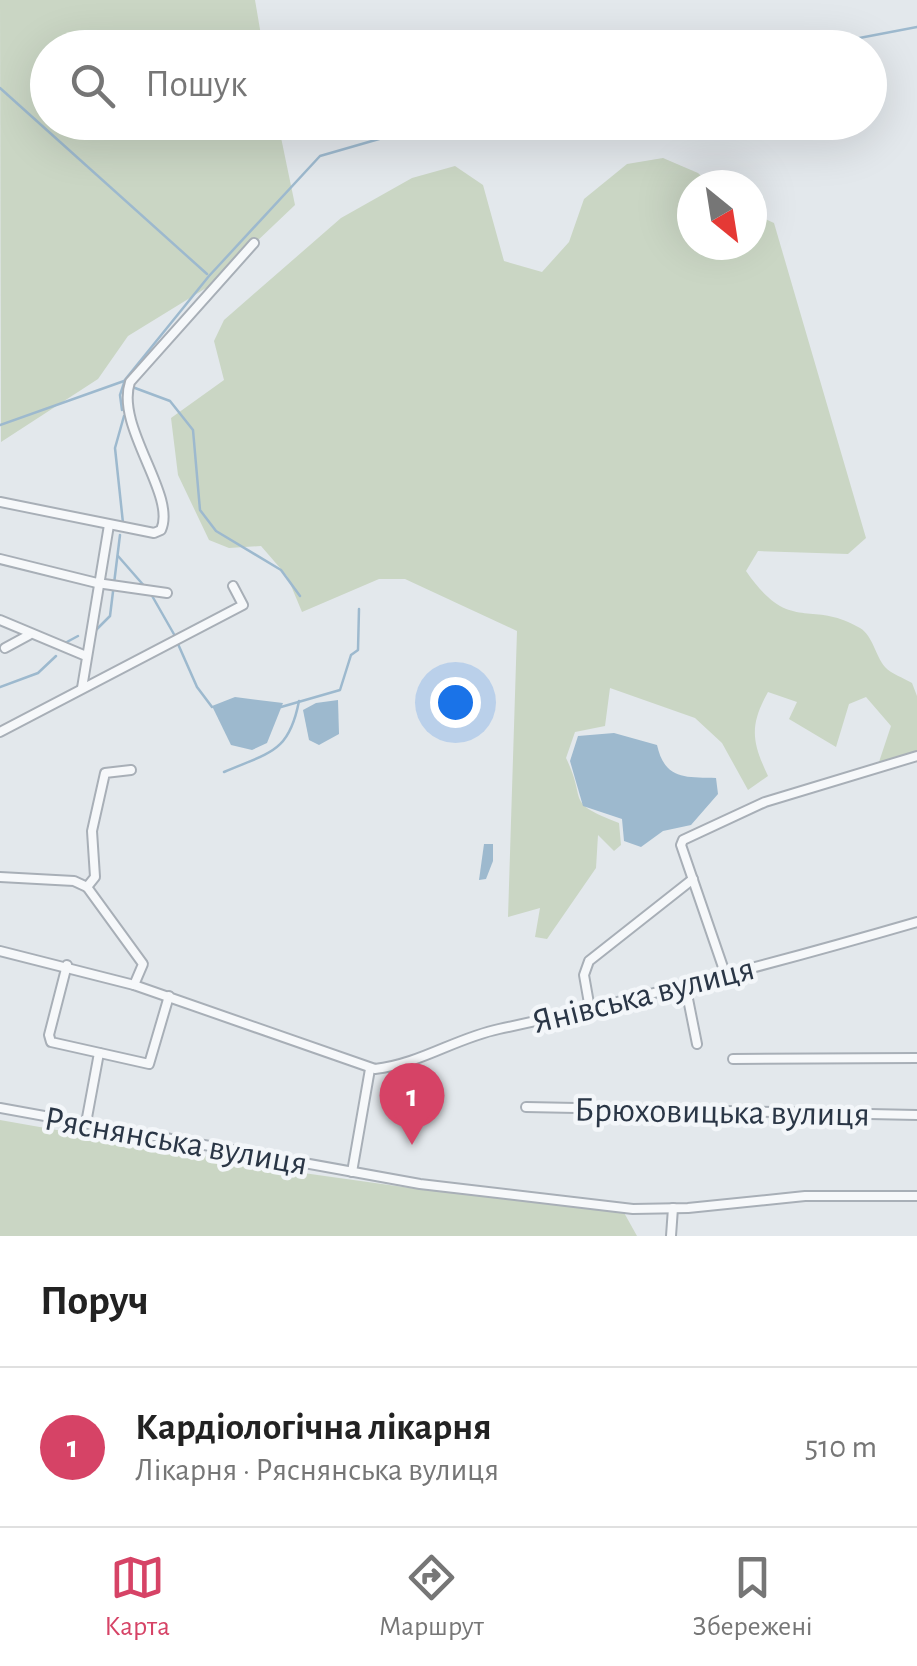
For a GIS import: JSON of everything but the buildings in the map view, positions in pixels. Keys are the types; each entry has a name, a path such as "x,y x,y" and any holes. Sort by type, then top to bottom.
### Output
{"street":[{"path":"0,502 154,533 164,522 126,400 130,382 254,243"},
{"path":"82,688 96,584 109,525"},
{"path":"0,559 96,584 167,594"},
{"path":"0,732 242,606 233,586"},
{"path":"0,620 86,656"},
{"path":"5,648 29,634"},
{"path":"725,973 681,846 690,835 765,802 917,756"},
{"path":"88,888 95,877 92,830 106,773 111,769 130,770"},
{"path":"0,876 74,881 88,888 142,964 134,984"},
{"path":"590,1009 584,974 589,961 694,878"},
{"name":"Янівська вулиця","path":"370,1069 406,1064 494,1030 590,1009 917,922"},
{"path":"0,951 67,964 134,984 370,1069"},
{"path":"67,964 50,1039 150,1064 169,996"},
{"path":"685,984 696,1018 697,1044"},
{"path":"86,1122 100,1053"},
{"path":"732,1059 917,1058"},
{"name":"Ряснянська вулиця","path":"352,1172 370,1069"},
{"name":"Брюховицька вулиця","path":"526,1107 917,1115"},
{"name":"Ряснянська вулиця","path":"0,1108 352,1172 633,1209 696,1208 805,1196 917,1196"},
{"path":"672,1236 673,1208"}],"green space":[{"path":"0,0 255,0 260,30 30,30 30,140 282,140 295,205 211,285 128,336 98,379 1,442"},
{"path":"663,158 691,170 677,170 677,260 767,260 767,220 774,223 866,538 848,554 758,551 746,571 762,591 789,610 843,620 864,631 885,667 912,683 917,696 917,755 877,768 891,726 866,697 849,704 836,747 789,719 797,702 768,692 755,734 768,776 748,790 722,743 695,718 610,688 605,726 575,732 566,758 583,805 619,823 621,845 614,851 598,835 596,868 547,939 535,937 540,908 508,917 517,631 405,579 379,579 302,612 287,576 261,546 229,548 209,540 178,475 171,418 224,380 214,341 224,320 341,218 412,178 455,166 483,185 504,261 542,272 569,242 584,199 627,164"},
{"path":"0,1120 289,1171 425,1190 622,1209 637,1236 0,1236"}],"water":[{"path":"235,697 283,703 267,743 252,750 231,745 212,706"},
{"path":"338,700 339,734 319,745 309,740 303,710 316,703"},
{"path":"614,733 657,745 671,771 716,778 718,794 691,825 663,831 641,847 624,841 622,819 583,806 570,761 578,736"},
{"path":"484,844 493,844 493,861 486,879 479,880"}],"waterway":[{"path":"887,33 917,27"},
{"path":"0,88 30,115"},
{"path":"58,140 207,274"},
{"path":"0,425 124,381 209,276 320,156 376,140"},
{"path":"122,410 120,395 124,383"},
{"path":"135,388 170,401 193,430 200,510 216,531 281,570 300,596"},
{"path":"123,523 115,448 124,416"},
{"path":"95,631 110,616 120,535"},
{"path":"118,556 146,588"},
{"path":"151,594 175,636"},
{"path":"281,707 340,690 351,655 358,650 359,609"},
{"path":"65,643 78,636"},
{"path":"178,644 197,687 212,707"},
{"path":"0,687 38,673 56,656"},
{"path":"224,772 275,749 290,731 299,701"}],"place":[{"name":"Кардіологічна лікарня","path":"412,1145"}]}
